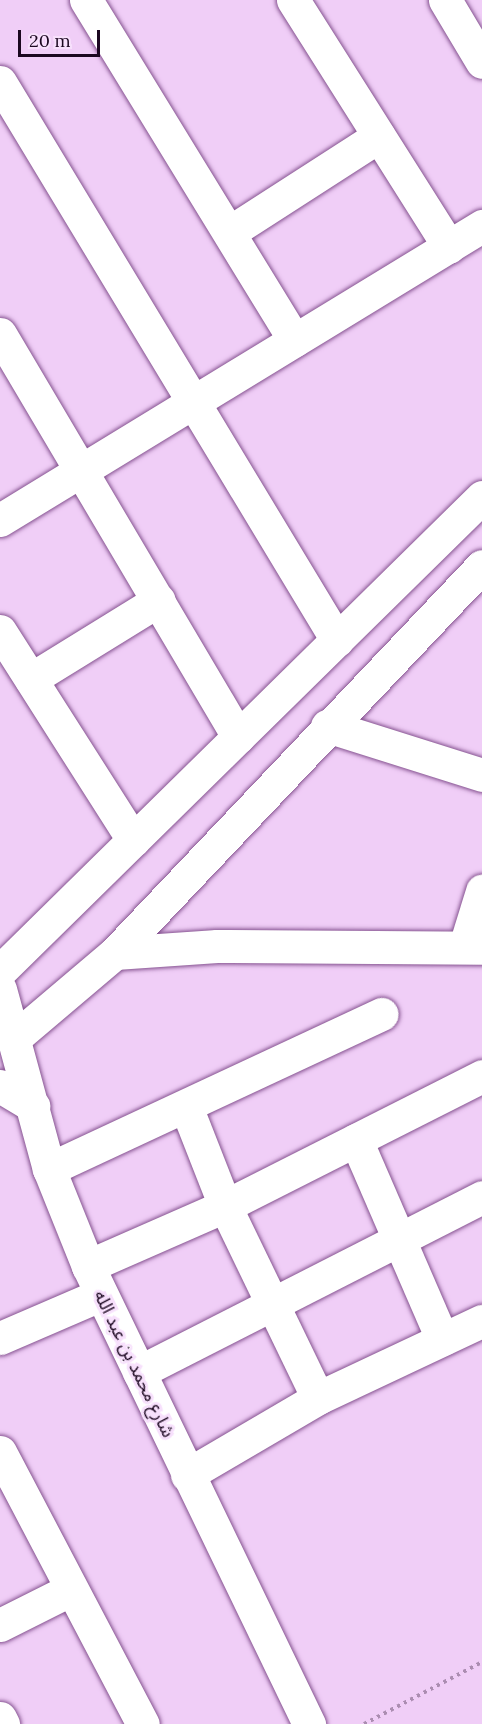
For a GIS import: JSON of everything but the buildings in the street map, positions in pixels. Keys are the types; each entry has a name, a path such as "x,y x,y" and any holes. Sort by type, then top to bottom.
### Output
{"street":[{"path":"86,0 294,340"},
{"path":"293,0 449,248"},
{"path":"445,0 482,62"},
{"path":"0,82 190,403 337,640"},
{"path":"230,232 379,136"},
{"path":"0,520 482,226"},
{"path":"0,334 11,375 83,469 238,737"},
{"path":"0,971 482,497"},
{"path":"17,1036 115,953 327,726 482,566"},
{"path":"31,679 159,600"},
{"path":"0,631 133,840"},
{"path":"327,726 482,775"},
{"path":"115,953 217,946 474,947 482,891"},
{"name":"شارع محمد بن عبد الله","path":"0,989 17,1036 50,1169 100,1296 309,1724"},
{"path":"50,1169 187,1109 382,1014"},
{"path":"88,1266 225,1206 482,1076"},
{"path":"0,1086 33,1106"},
{"path":"187,1109 225,1206 318,1398"},
{"path":"356,1140 400,1235 442,1339"},
{"path":"139,1372 271,1300 400,1235 482,1197"},
{"path":"0,1338 100,1296"},
{"path":"187,1475 318,1398 482,1321"},
{"path":"0,1452 69,1590 143,1724"},
{"path":"0,1625 69,1590"},
{"path":"0,1718 3,1724"}],"path":[{"path":"364,1724 482,1662"}]}
